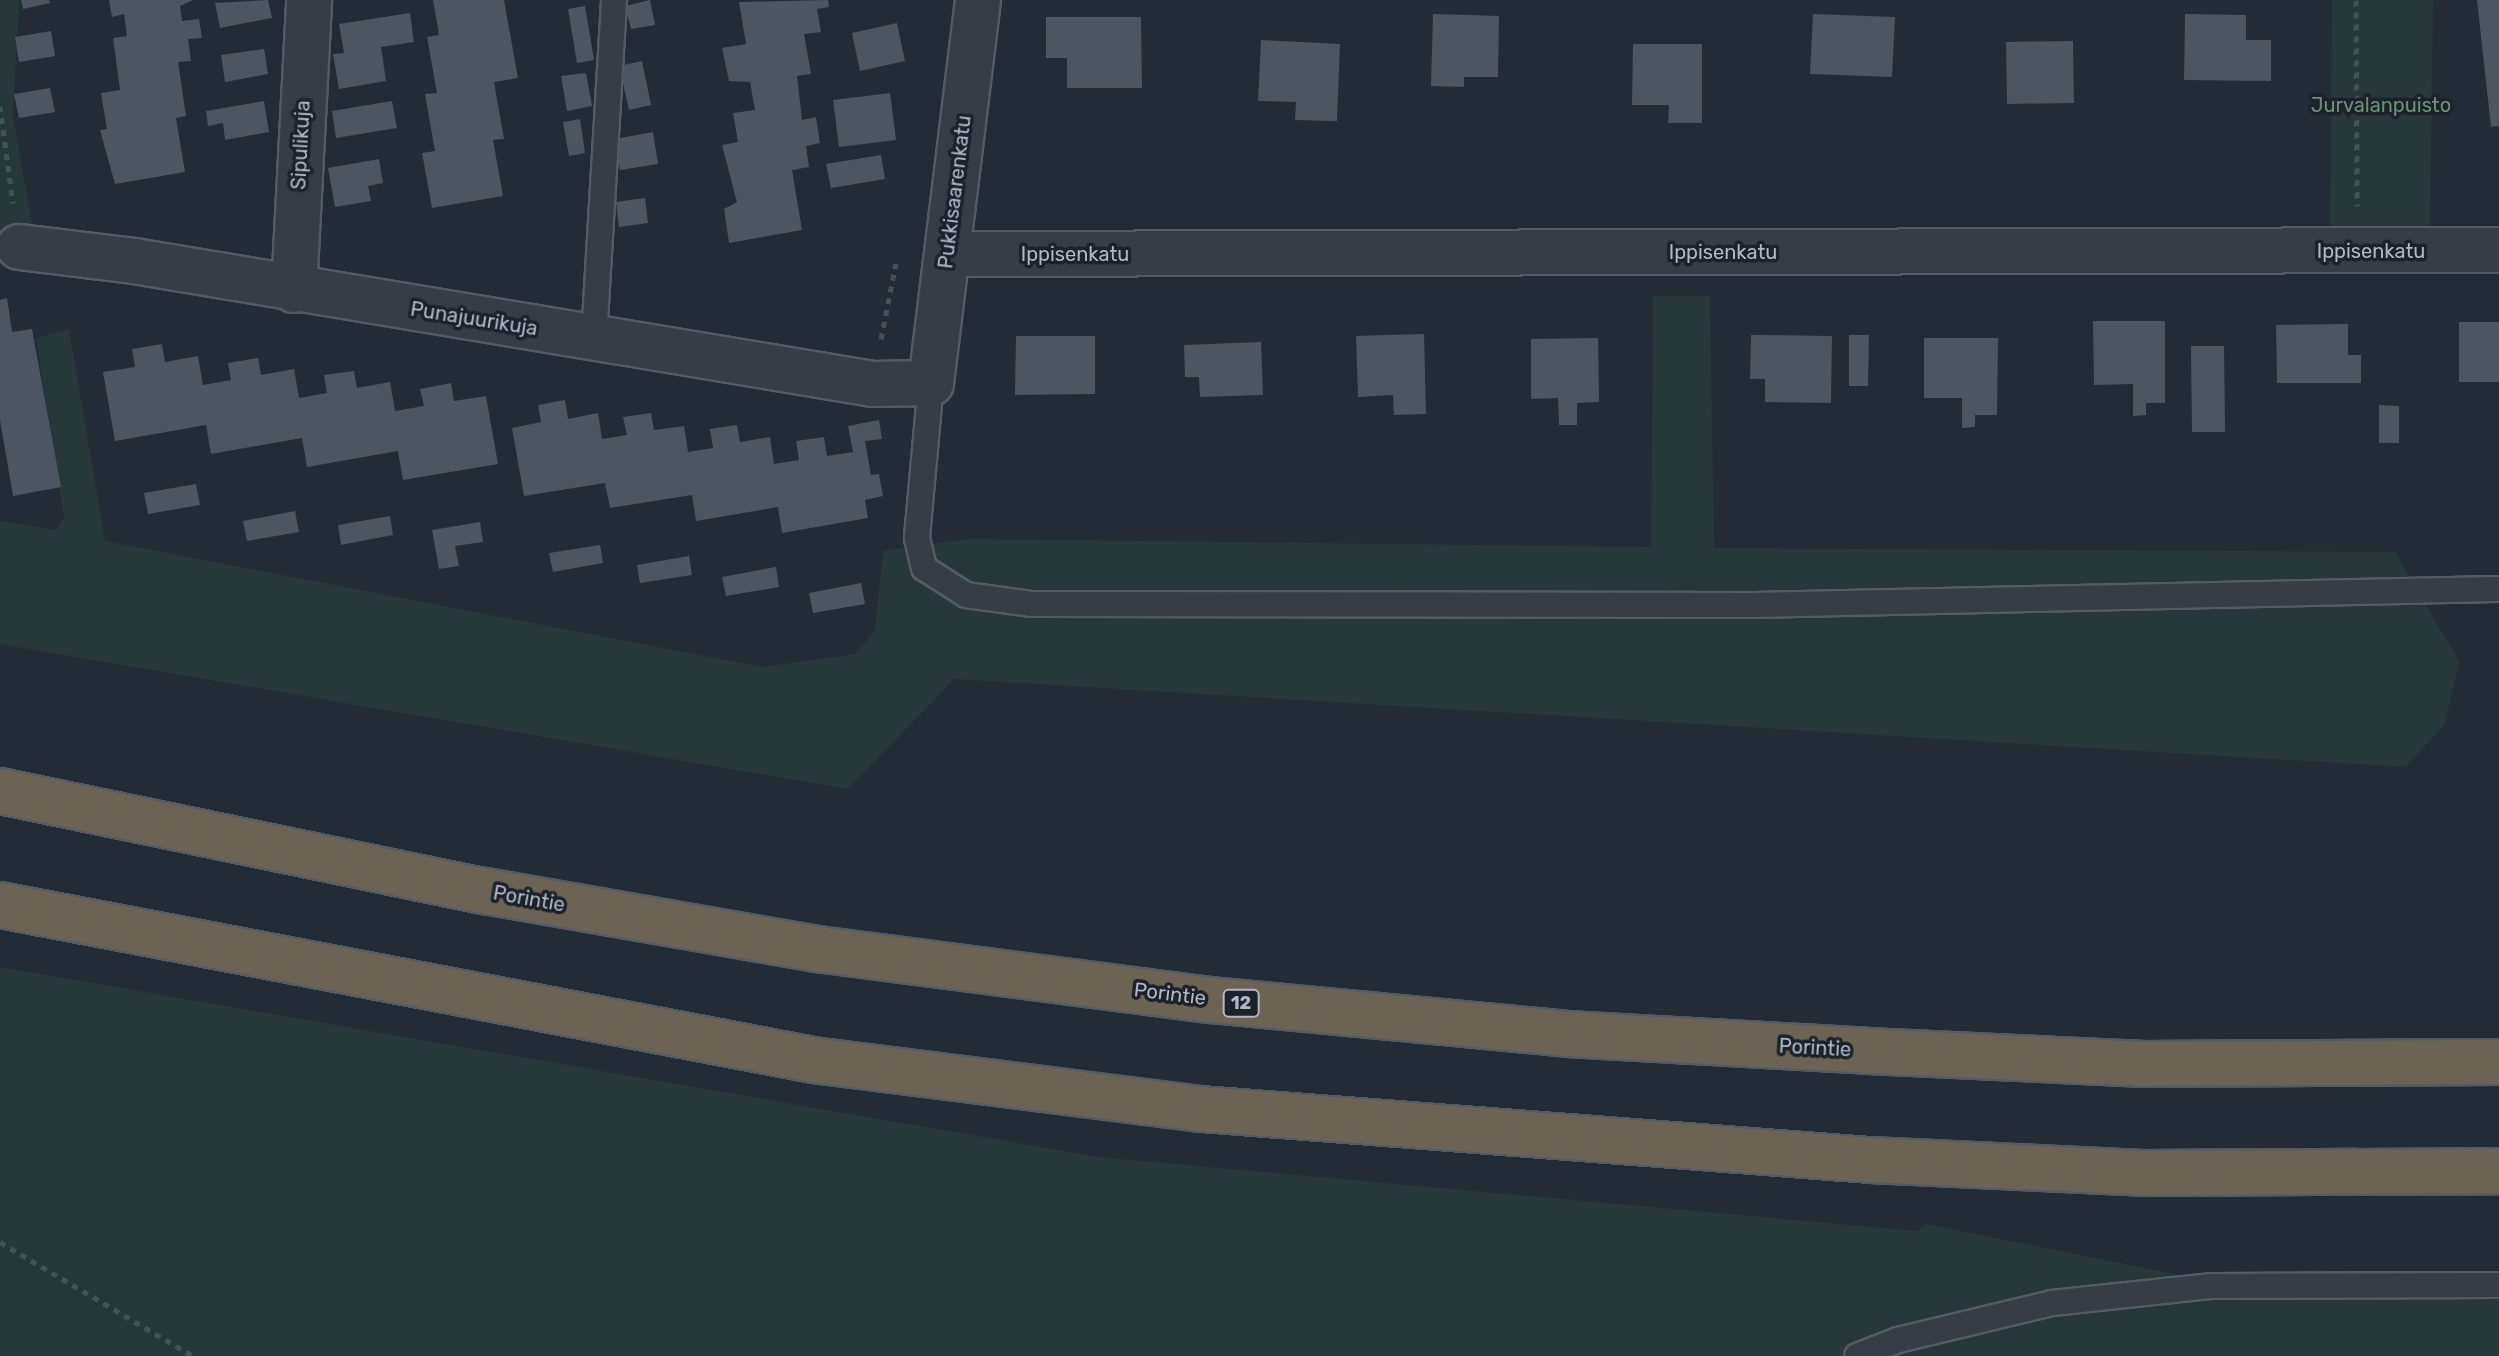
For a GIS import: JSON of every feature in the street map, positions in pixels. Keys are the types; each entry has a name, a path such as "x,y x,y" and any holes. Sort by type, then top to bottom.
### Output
{"highway":[{"name":"Porintie","path":"0,791 485,891 817,949 1210,1000 1567,1034 1868,1051 2140,1064 2499,1062"},
{"path":"0,905 813,1060 1201,1109 1885,1161 2143,1173 2499,1171"}],"street":[{"name":"Sipulikuja","path":"294,290 309,0"},
{"name":"Pukkisaarenkatu","path":"931,383 978,0"},
{"name":"Punajuurikuja","path":"19,247 873,384 931,383"},
{"name":"Ippisenkatu","path":"948,254 2499,250"}],"lane":[{"path":"594,338 614,0"},
{"path":"931,383 917,538 924,568 966,595 1032,604 1752,605 2499,589"},
{"path":"1857,1356 1898,1340 2081,1300 2212,1286 2499,1285"}],"path":[{"path":"2356,0 2358,251"},
{"path":"0,106 19,247"},
{"path":"0,1242 193,1356"}],"green space":[{"path":"0,0 19,0 13,117 33,229 0,237"},
{"name":"Jurvalanpuisto","path":"2332,0 2433,0 2430,230 2330,231"},
{"path":"1653,296 1710,296 1714,548 2395,552 2459,661 2445,724 2405,767 954,679 848,789 0,644 0,521 56,530 64,517 36,338 69,329 105,541 762,667 855,654 875,631 883,551 967,539 1651,547"},
{"path":"0,967 1099,1157 1917,1231 1926,1224 2264,1292 2499,1298 2499,1356 0,1356"}],"building":[{"path":"21,0 49,0 50,3 23,9"},
{"path":"109,0 193,0 180,6 182,21 199,19 202,38 188,39 191,61 178,62 186,116 176,118 185,172 115,184 100,130 107,129 101,93 120,90 113,38 127,36 124,14 112,17"},
{"path":"268,0 272,18 220,28 215,3"},
{"path":"433,0 504,0 518,78 494,82 504,139 493,140 503,196 432,208 422,153 435,151 425,94 437,93 427,37 439,35"},
{"path":"650,0 655,25 631,29 625,6"},
{"path":"828,0 829,7 817,9 821,32 804,34 811,74 797,76 802,120 816,117 820,143 806,146 809,167 792,170 802,230 729,243 724,209 737,202 722,145 738,142 733,113 755,110 750,82 729,81 722,48 746,44 739,2"},
{"path":"2477,0 2499,0 2499,126 2491,127"},
{"path":"585,6 594,60 577,63 568,9"},
{"path":"410,13 414,42 381,47 386,81 339,89 333,54 344,53 339,24"},
{"path":"1433,14 1499,16 1498,77 1464,77 1464,87 1431,86"},
{"path":"1813,14 1895,17 1892,77 1810,74"},
{"path":"2185,14 2246,15 2246,40 2271,40 2271,81 2184,80"},
{"path":"1046,17 1141,17 1142,88 1067,88 1067,58 1046,58"},
{"path":"897,23 905,61 860,71 852,33"},
{"path":"51,31 55,56 19,62 15,37"},
{"path":"1261,40 1340,44 1337,121 1295,120 1296,102 1258,101"},
{"path":"2073,41 2074,103 2007,104 2006,42"},
{"path":"1633,44 1702,44 1702,123 1668,123 1669,105 1632,105"},
{"path":"264,49 268,74 225,82 221,55"},
{"path":"642,61 651,105 629,110 619,66"},
{"path":"586,73 592,106 567,111 561,76"},
{"path":"50,88 55,112 19,118 14,94"},
{"path":"890,93 896,140 839,147 833,100"},
{"path":"264,101 269,132 225,140 223,123 208,126 206,111"},
{"path":"392,101 397,128 336,138 332,111"},
{"path":"580,119 585,153 569,156 563,122"},
{"path":"653,132 658,164 620,170 615,139"},
{"path":"881,155 885,179 831,188 826,164"},
{"path":"379,159 383,183 368,186 371,201 335,207 328,168"},
{"path":"645,198 648,223 619,227 616,202"},
{"path":"7,298 12,332 32,329 61,487 13,496 0,420 0,300"},
{"path":"2093,321 2165,321 2165,403 2146,403 2146,415 2133,416 2133,384 2094,385"},
{"path":"2459,322 2499,322 2499,382 2459,382"},
{"path":"2348,324 2348,355 2361,355 2361,383 2277,383 2276,325"},
{"path":"1424,334 1426,414 1394,415 1393,395 1358,397 1356,336"},
{"path":"1751,335 1832,336 1831,403 1765,402 1765,379 1750,379"},
{"path":"1849,335 1869,335 1868,386 1849,386"},
{"path":"1016,336 1095,336 1095,394 1015,395"},
{"path":"1598,338 1599,402 1577,403 1577,425 1559,425 1558,398 1531,399 1531,339"},
{"path":"1924,338 1998,338 1997,415 1975,415 1975,427 1962,428 1962,398 1924,398"},
{"path":"1261,342 1263,395 1200,397 1199,377 1185,377 1184,345"},
{"path":"162,344 165,362 198,356 203,385 231,380 228,363 258,358 261,375 294,369 299,398 327,393 324,375 354,371 357,388 390,382 395,411 424,406 420,389 451,383 454,401 486,396 498,464 403,480 398,451 307,467 302,438 211,454 206,425 115,441 103,372 135,367 132,349"},
{"path":"2191,346 2224,346 2225,432 2192,432"},
{"path":"565,400 568,419 598,413 602,439 627,435 623,417 651,413 654,430 684,426 688,452 713,448 710,429 737,425 740,442 770,437 774,464 799,460 796,441 824,437 827,456 853,452 848,426 879,420 882,439 865,441 871,475 879,474 883,496 865,500 868,518 782,533 778,507 696,521 692,495 610,508 605,483 524,496 512,428 541,422 538,405"},
{"path":"2379,405 2399,406 2399,443 2379,443"},
{"path":"196,484 200,505 148,514 144,493"},
{"path":"295,511 299,532 247,541 243,521"},
{"path":"390,516 393,535 341,545 338,525"},
{"path":"480,522 483,542 455,546 459,566 439,569 432,530"},
{"path":"600,545 603,563 553,572 549,553"},
{"path":"689,556 692,575 640,583 637,565"},
{"path":"776,567 779,587 726,596 722,577"},
{"path":"861,583 865,604 813,613 809,593"}]}
